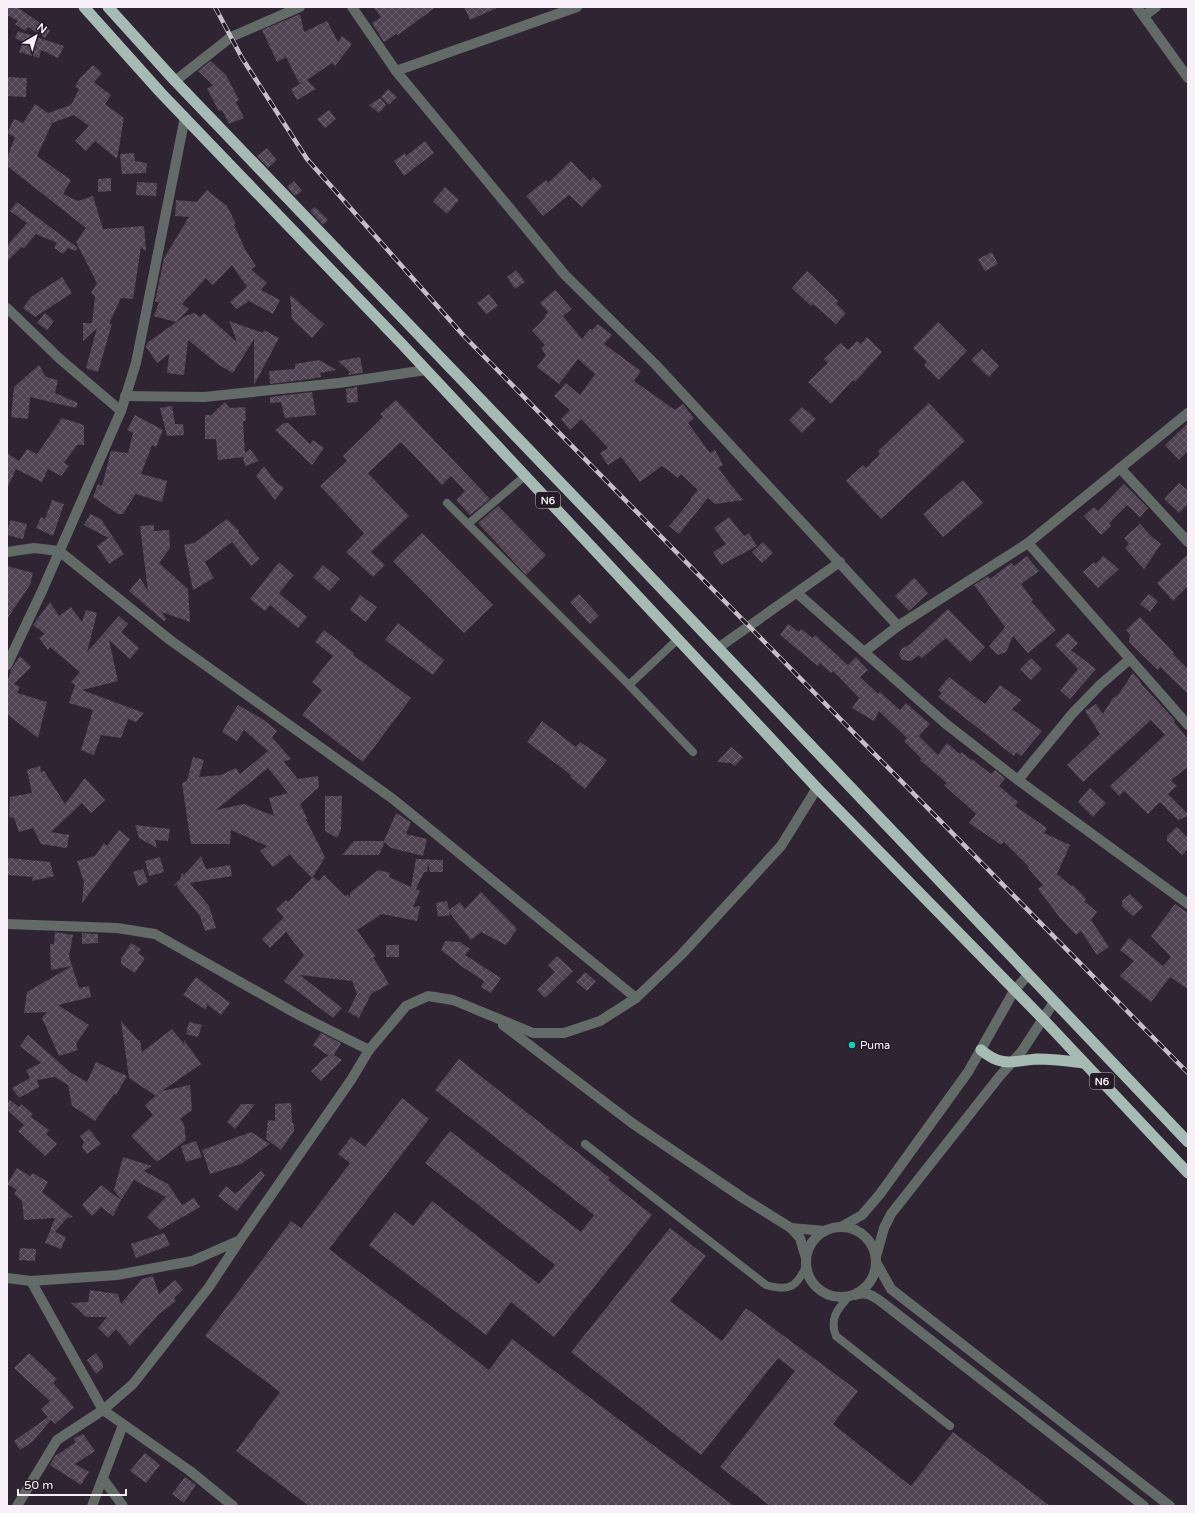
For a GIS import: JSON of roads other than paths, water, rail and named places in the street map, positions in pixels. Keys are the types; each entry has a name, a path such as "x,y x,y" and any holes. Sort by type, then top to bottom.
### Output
{"highway":[{"name":"N6","path":"84,7 161,93 186,117 426,370 817,788 1044,1020 1188,1173"},
{"name":"N6","path":"108,7 175,81 1188,1142"},
{"path":"981,1050 995,1060 1011,1063 1037,1060 1084,1063"}],"street":[{"path":"175,81 231,37 300,7"},
{"path":"352,7 396,71 565,275 655,364 898,626"},
{"path":"396,71 577,7"},
{"path":"1137,7 1188,78"},
{"path":"1144,16 1156,7"},
{"path":"7,665 42,591 120,411 125,396 138,355 186,117"},
{"path":"7,308 60,359 120,411"},
{"path":"125,396 204,397 338,383 426,370"},
{"path":"864,652 898,626 1028,543 1188,413"},
{"path":"1120,468 1188,542"},
{"path":"1028,543 1188,725"},
{"path":"7,552 34,548 59,551 170,640 393,800 636,998"},
{"path":"718,648 840,562"},
{"path":"797,593 946,724 1018,780 1187,900"},
{"path":"1018,780 1072,714 1130,659"},
{"path":"17,1506 57,1440 103,1410 134,1384 147,1368 209,1287 351,1080 369,1050 406,1006 428,996 453,1000 533,1033 564,1033 600,1021 636,998 681,955 781,846 817,788"},
{"path":"7,924 117,928 155,934 296,1014 369,1050"},
{"path":"791,1228 825,1231 841,1227 862,1215 880,1194 950,1098 981,1050 1014,991 1028,975"},
{"path":"852,1295 867,1286 874,1276 876,1259 884,1228 891,1214 1022,1051 1044,1020 1054,1002"},
{"path":"494,1018 632,1123 743,1198 791,1228 800,1238 807,1261 808,1273 814,1284 827,1294 841,1297 863,1292 871,1294 883,1302 1144,1506"},
{"path":"841,1227 856,1230 864,1236 874,1250 876,1259 890,1289 1170,1506"},
{"path":"807,1261 812,1242 825,1231"},
{"path":"7,1278 31,1281 117,1275 192,1261 240,1240"},
{"path":"31,1281 103,1410 190,1471 233,1506"},
{"path":"92,1506 123,1425"},
{"path":"103,1479 124,1506"}],"lane":[{"path":"468,524 525,476"},
{"path":"447,503 694,752"},
{"path":"629,685 678,639"},
{"path":"585,1144 766,1285 780,1289 793,1286 800,1279 807,1261"},
{"path":"852,1295 835,1316 833,1327 836,1336 950,1426"}],"railway":[{"path":"215,7 242,58 307,159 463,335 1188,1073"}],"place":[{"name":"Puma","path":"852,1045"}]}
